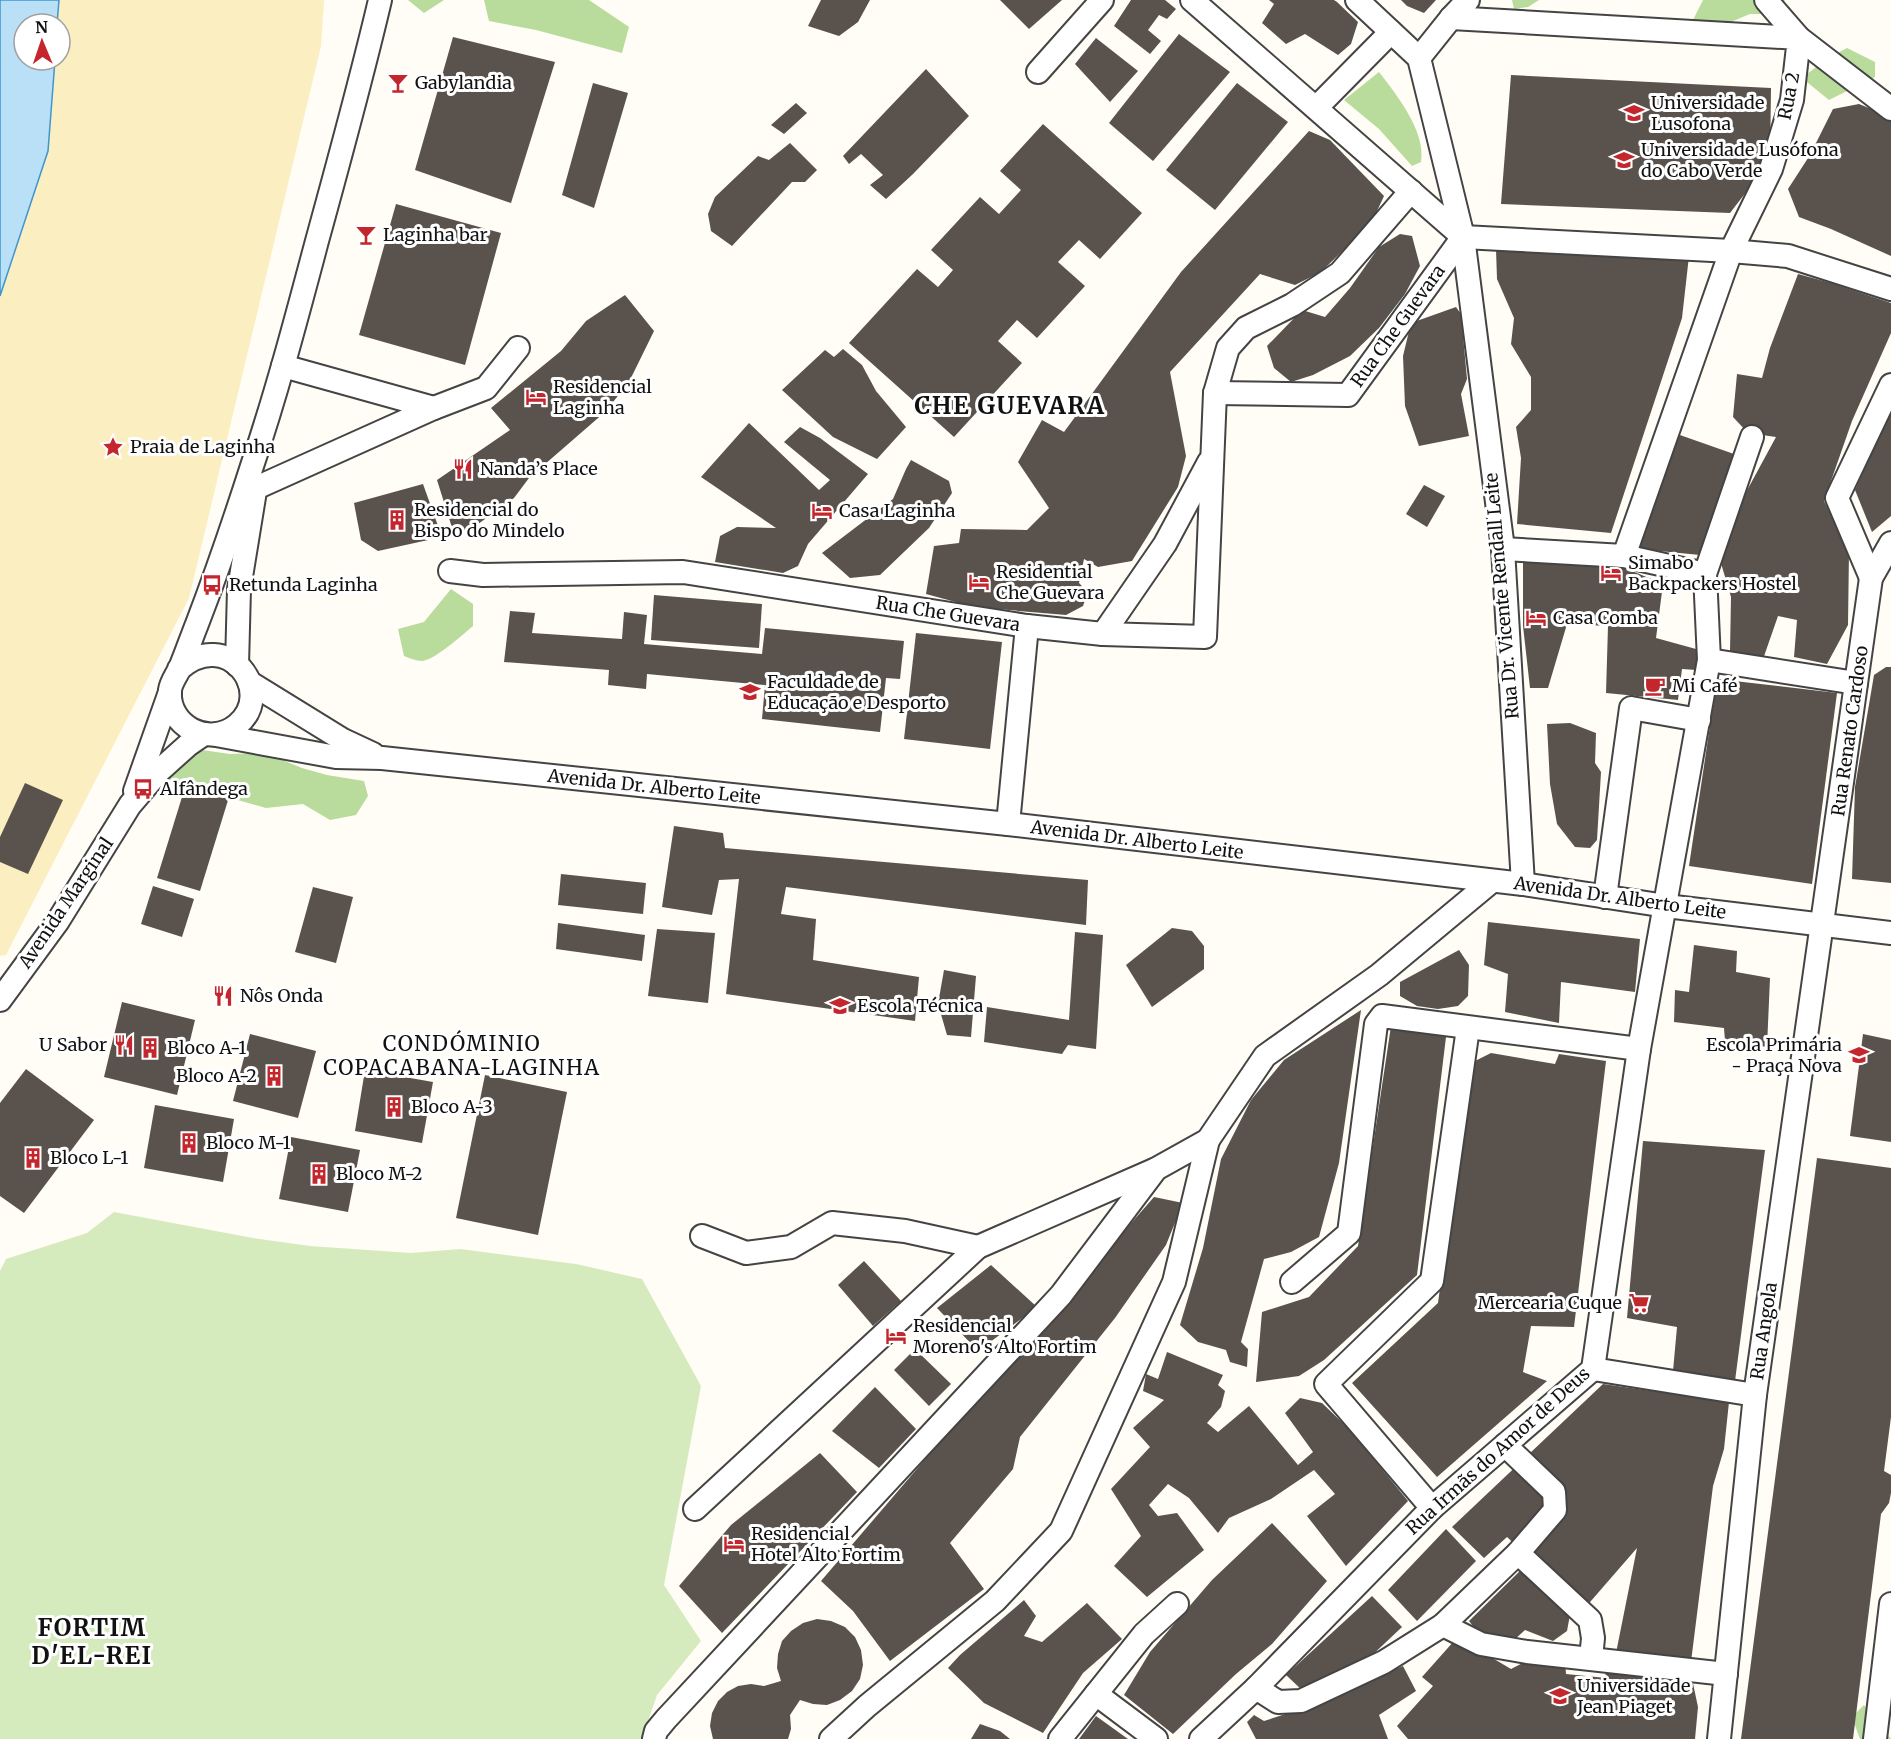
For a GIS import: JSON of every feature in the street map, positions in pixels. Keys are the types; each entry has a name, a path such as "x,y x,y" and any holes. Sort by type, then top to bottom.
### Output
{"street":[{"path":"253,463 256,488 239,589 243,673 251,694 250,705 245,716 237,725 210,734 192,730 182,723 175,714 170,690 212,585 284,366 380,0"},
{"path":"1038,72 1102,0"},
{"path":"1192,0 1463,237 1788,256 1891,289"},
{"path":"1357,0 1419,58 1468,0"},
{"path":"1766,0 1798,38 1891,109"},
{"path":"1451,18 1798,38"},
{"path":"1316,108 1391,32"},
{"name":"Rua 2","path":"1624,556 1731,251 1771,169 1792,100 1798,38"},
{"name":"Rua Dr. Vicente Rendall Leite","path":"1419,58 1463,237 1503,549 1522,884"},
{"name":"Rua Che Guevara","path":"450,571 483,575 683,572 1027,626 1103,634 1204,637 1215,393 1228,348 1246,328 1292,305 1340,273 1411,191"},
{"name":"Rua Che Guevara","path":"1215,393 1348,395 1463,237"},
{"path":"256,488 434,408 486,388 518,348"},
{"path":"284,366 434,408"},
{"path":"1871,578 1837,498 1891,384"},
{"path":"1503,549 1624,556 1705,574 1752,437"},
{"path":"1103,634 1164,544 1212,455"},
{"name":"Rua Renato Cardoso","path":"1822,924 1871,578 1891,543"},
{"name":"Rua Irmãs do Amor de Deus","path":"1201,1739 1256,1688 1432,1508 1593,1369 1639,1049 1709,660 1705,574"},
{"path":"1008,824 1027,626"},
{"path":"179,669 189,661 201,656 214,655 227,658 243,673"},
{"path":"1709,660 1856,684"},
{"name":"Avenida Dr. Alberto Leite","path":"243,673 343,740 382,758"},
{"name":"Avenida Marginal","path":"130,805 170,690"},
{"path":"1605,897 1631,708 1699,720"},
{"name":"Avenida Dr. Alberto Leite","path":"210,734 336,757 382,758 1008,824 1522,884 1666,906 1891,933"},
{"name":"Avenida Marginal","path":"0,1000 57,921 130,805 159,771 181,750 210,734"},
{"path":"831,1739 867,1706 995,1601 1061,1532 1174,1282 1208,1140 1264,1056 1379,975 1492,881"},
{"name":"Rua Angola","path":"1719,1739 1755,1395 1822,924"},
{"path":"1292,1282 1349,1233 1376,1024 1382,1016 1639,1049"},
{"path":"1432,1508 1326,1384 1432,1281 1468,1028"},
{"path":"695,1509 978,1247 1156,1169 1208,1140"},
{"path":"654,1739 666,1719 1061,1295 1156,1169"},
{"path":"702,1236 746,1253 790,1247 832,1223 905,1231 978,1247"},
{"path":"1593,1369 1755,1395"},
{"path":"1256,1688 1278,1702 1301,1701 1384,1662 1443,1625 1518,1553 1555,1510 1554,1492 1505,1445"},
{"path":"1518,1553 1590,1620 1593,1638 1591,1658"},
{"path":"1060,1739 1144,1634 1177,1604"},
{"path":"1875,1739 1891,1604"},
{"path":"1443,1625 1481,1644 1527,1652 1726,1674"},
{"path":"1096,1694 1156,1739"}],"green space":[{"path":"408,0 444,0 424,13"},
{"path":"484,0 589,0 629,27 622,53 536,30 489,21"},
{"path":"1512,0 1539,0 1528,7 1514,9"},
{"path":"1703,0 1785,0 1773,14 1750,14 1726,24 1692,22"},
{"path":"1847,48 1875,62 1875,77 1829,100 1802,78 1825,60"},
{"path":"1379,72 1408,114 1419,138 1421,162 1412,166 1379,129 1344,100"},
{"path":"451,589 473,604 473,626 427,660 420,661 404,656 398,629 424,622"},
{"path":"202,750 230,754 265,753 302,768 364,781 368,796 356,815 330,820 303,804 266,808 168,780 182,762"},
{"path":"114,1212 253,1238 310,1246 411,1253 460,1249 576,1264 642,1279 701,1386 664,1585 701,1641 657,1695 642,1739 0,1739 0,1271 6,1259 87,1233"},
{"path":"1864,1705 1891,1739 1860,1739 1852,1717"}],"sand":[{"name":"Praia de Laginha","path":"59,0 324,0 321,46 189,598 6,955 0,956 0,296 48,151 54,72 72,72 72,12 58,12"}],"water":[{"path":"0,0 59,0 58,12 12,12 12,72 54,72 48,151 0,296"}],"building":[{"path":"821,0 870,0 858,22 839,36 808,26"},
{"path":"1000,0 1062,0 1029,29"},
{"path":"1131,0 1165,0 1176,9 1167,19 1159,15 1148,30 1161,41 1150,54 1114,26"},
{"path":"1269,0 1334,0 1358,22 1351,44 1338,55 1305,34 1286,44 1262,23 1274,4"},
{"path":"1401,0 1436,0 1424,13 1407,6"},
{"path":"1179,34 1230,72 1153,161 1109,123"},
{"path":"453,37 555,62 511,203 415,170"},
{"path":"1096,38 1138,71 1110,102 1075,64"},
{"path":"926,69 969,116 886,199 870,185 883,175 861,154 849,164 843,156"},
{"name":"Universidade Lusofona","path":"1511,75 1771,88 1770,161 1730,213 1501,204"},
{"path":"593,83 628,93 594,208 562,195"},
{"path":"1237,83 1288,122 1215,210 1166,170"},
{"path":"796,103 807,113 784,134 771,125"},
{"path":"1859,104 1891,117 1891,256 1799,217 1788,189 1810,155 1833,109"},
{"path":"1043,124 1142,213 1100,259 1079,240 1058,262 1085,286 1037,338 1017,320 998,341 1022,363 954,437 849,343 917,269 938,287 953,270 931,250 980,197 999,214 1021,190 1000,171"},
{"path":"1309,131 1330,140 1384,196 1372,222 1321,272 1295,285 1260,274 1170,372 1186,456 1178,487 1132,561 1098,567 1084,559 1079,583 1088,592 1083,606 1066,615 974,607 926,594 934,546 959,543 961,529 1027,530 1049,508 1018,462 1042,420 1064,432 1181,272"},
{"path":"790,143 817,170 805,182 792,182 732,246 711,231 708,214 715,197 758,156 769,160"},
{"path":"396,204 501,233 465,365 359,335"},
{"path":"1400,234 1412,236 1420,266 1405,294 1379,328 1350,356 1313,375 1291,382 1274,368 1267,346 1302,310 1325,317 1350,288 1379,247"},
{"path":"1496,249 1689,256 1682,318 1611,533 1517,524 1521,458 1516,427 1531,410 1531,377 1511,344 1514,318 1497,279"},
{"path":"1798,274 1891,303 1891,333 1852,421 1824,501 1849,551 1848,625 1827,664 1794,657 1797,620 1778,616 1762,662 1730,652 1731,597 1720,560 1738,507 1776,437 1748,433 1733,417 1737,374 1762,378 1770,348"},
{"path":"625,295 654,331 629,382 605,412 529,478 514,498 474,527 454,534 437,480 510,430 491,408 561,351 586,321"},
{"path":"1456,307 1461,314 1467,379 1461,394 1469,436 1419,446 1405,406 1403,356 1411,323"},
{"path":"843,349 862,365 876,391 906,427 877,459 833,437 782,390 825,350 834,357"},
{"path":"1891,411 1891,516 1872,532 1855,490"},
{"path":"749,423 819,490 830,480 784,442 800,427 820,438 868,474 808,544 798,566 783,573 715,562 720,536 737,527 776,528 701,477"},
{"path":"1677,434 1734,454 1700,555 1639,549"},
{"path":"911,460 949,481 952,493 929,528 880,575 850,578 822,553 893,499"},
{"name":"Residencial do Bispo do Mindelo","path":"423,484 442,537 378,551 361,540 354,503"},
{"path":"1424,485 1445,496 1427,527 1406,514"},
{"path":"1523,562 1625,568 1663,584 1656,638 1696,649 1696,670 1682,669 1678,700 1606,693 1608,626 1567,624 1548,688 1530,688 1523,626"},
{"path":"654,595 762,604 759,648 651,640"},
{"path":"510,611 535,613 532,633 622,639 624,612 647,615 644,644 762,654 765,628 904,641 900,679 886,678 880,732 762,719 765,685 647,674 646,689 608,685 609,670 504,662"},
{"path":"916,633 1002,642 990,749 904,739"},
{"path":"1886,667 1891,667 1891,883 1852,879 1855,787 1874,675"},
{"path":"1717,679 1837,693 1812,884 1689,866"},
{"path":"1570,723 1596,733 1595,763 1601,772 1597,840 1590,848 1575,847 1557,824 1550,784 1547,724"},
{"path":"25,783 63,800 28,874 0,862 0,837"},
{"path":"186,784 229,797 200,891 157,878"},
{"path":"674,826 723,833 725,848 1088,880 1086,925 786,887 781,914 816,919 813,960 919,977 915,1021 726,994 739,879 719,880 712,915 662,907"},
{"path":"561,874 646,883 643,914 558,905"},
{"path":"153,886 194,899 182,937 141,924"},
{"path":"313,887 353,897 336,963 295,952"},
{"path":"1488,922 1640,939 1635,992 1561,982 1559,1023 1505,1012 1508,974 1484,965"},
{"path":"558,923 645,935 642,961 556,949"},
{"path":"1172,928 1192,931 1204,946 1204,969 1152,1007 1126,965"},
{"path":"657,929 715,933 708,1003 648,996"},
{"path":"1075,932 1103,935 1096,1049 1068,1045 1062,1054 984,1042 987,1007 1069,1020"},
{"path":"1694,945 1737,951 1736,972 1770,978 1767,1047 1725,1041 1724,1028 1674,1022 1675,990 1689,992"},
{"path":"1459,950 1469,965 1468,996 1458,1006 1438,1009 1417,1006 1400,996 1400,982"},
{"path":"944,970 976,976 971,1037 947,1035 938,1004"},
{"name":"Bloco A-1","path":"122,1002 195,1020 177,1095 104,1077"},
{"path":"1361,1010 1339,1163 1319,1237 1291,1252 1264,1259 1241,1342 1248,1349 1247,1367 1230,1362 1226,1350 1198,1342 1180,1325 1203,1248 1221,1159 1251,1100 1284,1060"},
{"path":"1391,1026 1446,1037 1417,1275 1324,1360 1299,1376 1256,1382 1262,1312 1309,1297 1358,1246"},
{"name":"Bloco A-2","path":"250,1034 316,1051 298,1118 233,1101"},
{"path":"1863,1034 1891,1040 1891,1142 1850,1136"},
{"path":"1491,1053 1555,1064 1559,1054 1606,1061 1574,1327 1531,1326 1523,1372 1547,1381 1437,1477 1352,1383 1438,1303 1465,1103 1475,1061"},
{"name":"Bloco L-1","path":"26,1069 94,1120 24,1213 0,1196 0,1103"},
{"name":"Bloco A-3","path":"365,1070 433,1082 422,1143 355,1131"},
{"path":"485,1075 567,1092 538,1235 456,1218"},
{"name":"Bloco M-1","path":"155,1105 234,1119 223,1182 144,1168"},
{"name":"Bloco M-2","path":"291,1137 360,1150 348,1212 279,1199"},
{"path":"1643,1141 1765,1150 1735,1381 1673,1371 1677,1327 1627,1318"},
{"path":"1817,1158 1891,1168 1891,1417 1884,1471 1891,1475 1891,1493 1889,1503 1881,1514 1853,1739 1741,1739"},
{"path":"1154,1197 1183,1203 1166,1245 1115,1318 1020,1437 1013,1469 950,1543 984,1589 890,1661 853,1611 821,1581"},
{"path":"864,1261 901,1301 873,1326 838,1285"},
{"path":"991,1265 1037,1307 978,1351 937,1308"},
{"path":"915,1349 951,1384 929,1406 894,1370"},
{"path":"1167,1352 1223,1375 1218,1385 1225,1391 1221,1407 1207,1423 1218,1432 1249,1406 1298,1465 1313,1452 1285,1413 1300,1398 1322,1403 1350,1430 1408,1501 1346,1566 1307,1516 1335,1494 1314,1470 1271,1499 1229,1518 1218,1533 1189,1498 1168,1484 1149,1505 1158,1516 1177,1513 1204,1550 1147,1597 1114,1566 1141,1536 1111,1489 1150,1447 1133,1428 1164,1400 1143,1391 1146,1374 1158,1379"},
{"path":"1603,1384 1729,1402 1724,1449 1713,1486 1691,1662 1616,1653 1637,1548 1584,1609 1507,1537 1484,1558 1452,1527"},
{"path":"875,1387 916,1429 879,1468 832,1431"},
{"path":"820,1453 857,1492 722,1633 679,1586 731,1525"},
{"path":"1272,1523 1327,1581 1272,1644 1236,1674 1173,1734 1124,1695 1150,1652 1212,1580"},
{"path":"1446,1529 1476,1561 1417,1621 1388,1590"},
{"path":"1525,1566 1571,1609 1567,1631 1553,1641 1525,1630 1513,1641 1480,1635 1469,1621"},
{"path":"1372,1596 1402,1627 1366,1661 1303,1691 1286,1675"},
{"path":"1024,1600 1036,1616 1024,1636 1042,1642 1087,1603 1122,1639 1083,1673 1043,1733 984,1703 948,1668"},
{"path":"817,1619 831,1621 845,1627 855,1637 861,1650 863,1665 860,1679 852,1691 840,1700 827,1705 800,1700 790,1715 791,1729 788,1739 713,1739 710,1726 712,1713 718,1701 738,1686 751,1684 764,1686 781,1681 777,1668 782,1641 803,1623"},
{"name":"Universidade Jean Piaget","path":"1454,1641 1484,1653 1511,1669 1536,1656 1565,1660 1566,1674 1606,1678 1605,1669 1691,1674 1698,1707 1695,1739 1408,1739 1397,1726 1433,1686 1422,1677"},
{"path":"1403,1666 1416,1691 1379,1715 1388,1739 1256,1739 1247,1722 1254,1715 1264,1721 1313,1705"},
{"path":"1096,1716 1128,1739 1079,1739"},
{"path":"980,1724 1000,1731 1010,1739 971,1739"}],"place":[{"name":"Gabylandia","path":"398,83"},
{"name":"Universidade Lusofona","path":"1634,113"},
{"name":"Universidade Lusófona do Cabo Verde","path":"1624,160"},
{"name":"Laginha bar","path":"366,235"},
{"name":"Residencial Laginha","path":"536,397"},
{"name":"Praia de Laginha","path":"113,447"},
{"name":"Nanda’s Place","path":"463,469"},
{"name":"Casa Laginha","path":"822,511"},
{"name":"Residencial do Bispo do Mindelo","path":"397,520"},
{"name":"Simabo Backpackers Hostel","path":"1611,573"},
{"name":"Residential Che Guevara","path":"979,582"},
{"name":"Retunda Laginha","path":"212,585"},
{"name":"Casa Comba","path":"1536,618"},
{"name":"Mi Café","path":"1655,686"},
{"name":"Faculdade de Educação e Desporto","path":"750,692"},
{"name":"Alfândega","path":"143,789"},
{"name":"Nôs Onda","path":"223,996"},
{"name":"Escola Técnica","path":"840,1006"},
{"name":"U Sabor","path":"124,1045"},
{"name":"Bloco A-1","path":"150,1048"},
{"name":"Escola Primária - Praça Nova","path":"1859,1055"},
{"name":"Bloco A-2","path":"274,1076"},
{"name":"Bloco A-3","path":"394,1107"},
{"name":"Bloco M-1","path":"189,1143"},
{"name":"Bloco L-1","path":"33,1158"},
{"name":"Bloco M-2","path":"319,1174"},
{"name":"Mercearia Cuque","path":"1639,1303"},
{"name":"Residencial Moreno's Alto Fortim","path":"896,1336"},
{"name":"Residencial Hotel Alto Fortim","path":"734,1544"},
{"name":"Universidade Jean Piaget","path":"1560,1696"}],"district":[{"name":"CHE GUEVARA","path":"1010,406"},
{"name":"CONDÓMINIO COPACABANA-LAGINHA","path":"462,1056"},
{"name":"FORTIM D'EL-REI","path":"92,1642"}]}
